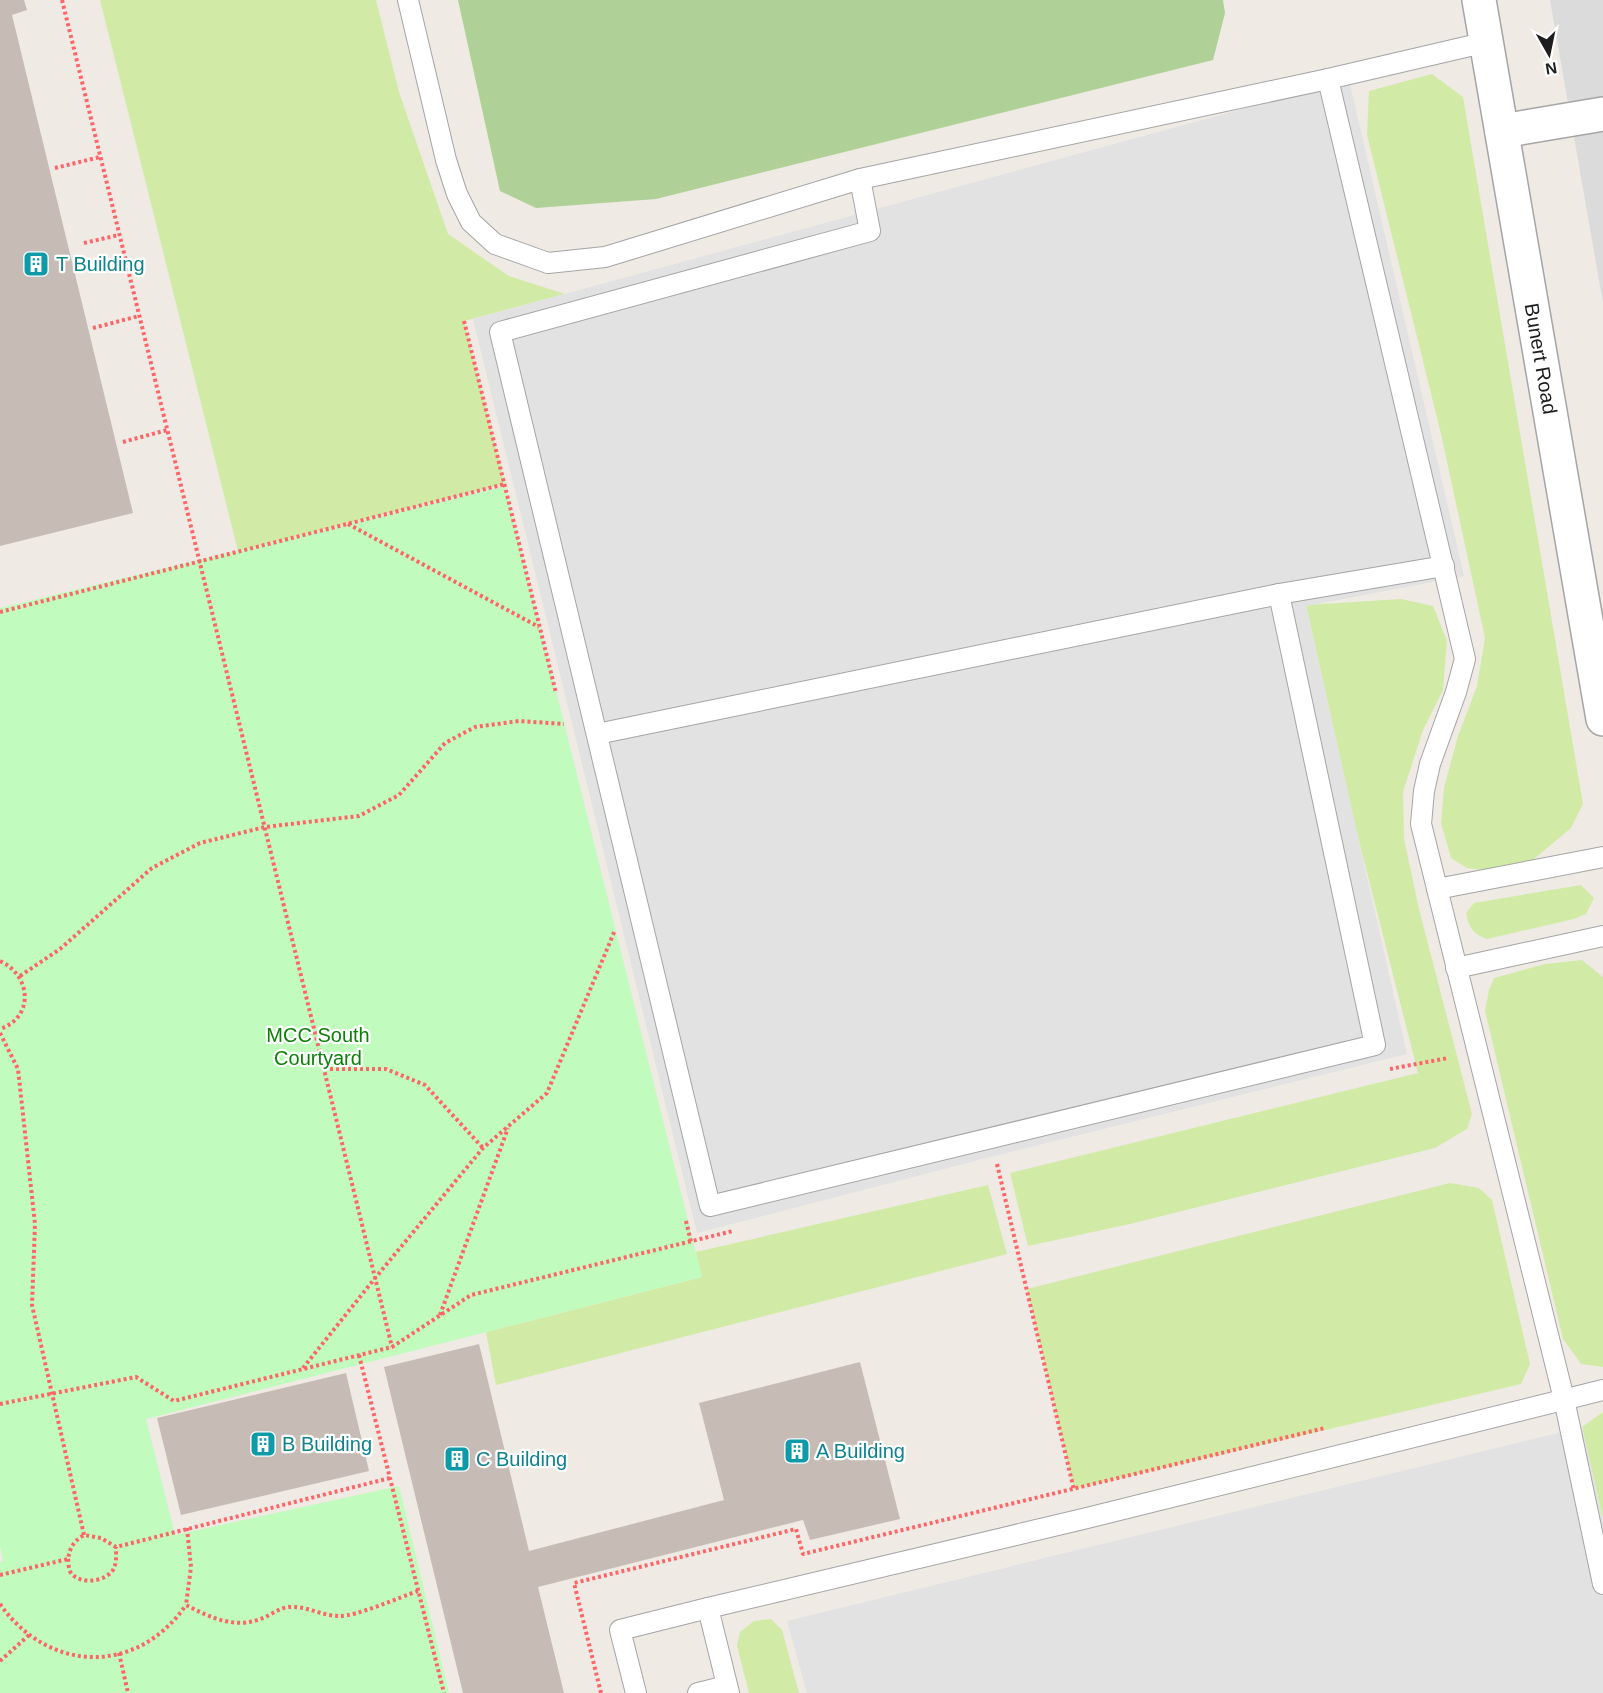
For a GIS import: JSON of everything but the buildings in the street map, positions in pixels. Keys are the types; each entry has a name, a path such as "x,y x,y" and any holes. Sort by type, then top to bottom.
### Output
{"street":[{"name":"Bunert Road","path":"1479,0 1502,131 1591,580 1603,719"},
{"path":"1502,131 1603,114"}],"lane":[{"path":"408,0 456,194 471,222 495,244 548,263 605,257 860,179 1328,79 1487,42"},
{"path":"1328,79 1465,659 1456,692 1430,764 1424,791 1421,824 1564,1399 1603,1584"},
{"path":"860,179 870,231 500,332 710,1206 1375,1045 1279,594"},
{"path":"597,734 1279,594 1444,566"},
{"path":"1437,889 1603,857"},
{"path":"1456,968 1603,936"},
{"path":"636,1693 620,1630 1083,1519 1603,1389"},
{"path":"698,1693 728,1689 708,1608"}],"path":[{"path":"62,0 392,1347"},
{"path":"55,168 100,157"},
{"path":"84,243 119,235"},
{"path":"93,328 139,316"},
{"path":"123,442 167,430"},
{"path":"0,612 505,484"},
{"path":"347,524 540,627"},
{"path":"20,976 60,950 152,868 200,843 265,827 359,816 399,795 445,743 475,728 519,720 564,724"},
{"path":"302,1369 375,1277 483,1148 547,1093 615,930"},
{"path":"0,961 10,965 20,976 25,989 24,1004 19,1016 0,1031 18,1069 35,1224 32,1305 84,1535"},
{"path":"1378,1071 1448,1058"},
{"path":"324,1069 386,1069 425,1085 483,1148"},
{"path":"440,1316 508,1128"},
{"path":"997,1162 1083,1519"},
{"path":"0,1404 136,1377 174,1401 392,1347 471,1295 736,1230"},
{"path":"359,1355 444,1693"},
{"path":"601,1693 574,1583 796,1529 803,1554 1327,1428"},
{"path":"116,1547 114,1568 102,1579 86,1581 79,1579 69,1569 70,1549 76,1539 84,1535 101,1538 116,1547 390,1478"},
{"path":"0,1604 29,1635 58,1651 94,1658 110,1657 142,1646 160,1634 175,1620 186,1605 191,1567 187,1528"},
{"path":"0,1575 68,1559"},
{"path":"186,1605 212,1619 237,1623 259,1620 288,1607 306,1608 326,1615 343,1616 418,1591"},
{"path":"0,1661 29,1635"},
{"path":"119,1653 128,1693"}],"shaded area":[{"path":"1550,0 1603,0 1603,303"},
{"path":"1349,80 1464,576 1306,606 1407,1054 998,1155 697,1233 473,319"},
{"path":"1582,1427 1603,1519 1603,1693 807,1693 787,1621"}],"green space":[{"path":"100,0 376,0 399,92 448,234 509,276 565,294 464,321 505,484 238,551"},
{"path":"458,0 1223,0 1225,13 1213,60 656,199 536,208 500,191"},
{"path":"1432,74 1463,97 1583,804 1571,828 1516,874 1467,868 1451,858 1441,823 1444,788 1458,736 1477,686 1485,638 1441,434 1367,135 1369,91"},
{"name":"MCC South Courtyard","path":"505,486 702,1277 146,1419 175,1535 399,1486 449,1693 0,1693 0,1562 3,1561 0,1546 0,608"},
{"path":"1401,599 1433,606 1447,641 1443,690 1423,730 1403,792 1404,838 1418,905 1472,1114 1467,1129 1435,1148 1130,1224 1028,1246 1010,1173 1418,1073 1356,829 1306,605"},
{"path":"1581,885 1594,898 1586,914 1574,919 1487,939 1472,930 1466,913 1474,903"},
{"path":"1582,960 1603,977 1603,1367 1581,1364 1563,1339 1485,1011 1494,978 1545,964"},
{"path":"1450,1183 1479,1188 1492,1200 1530,1364 1521,1384 1074,1489 1027,1289"},
{"path":"988,1185 1007,1254 496,1385 486,1332 702,1277 696,1252"},
{"path":"1603,1412 1603,1519 1582,1427"},
{"path":"771,1619 782,1630 799,1693 749,1693 737,1646 740,1632 754,1621"}],"place":[{"name":"T Building","path":"36,264"},
{"name":"B Building","path":"263,1444"},
{"name":"A Building","path":"797,1451"},
{"name":"C Building","path":"457,1459"}]}
